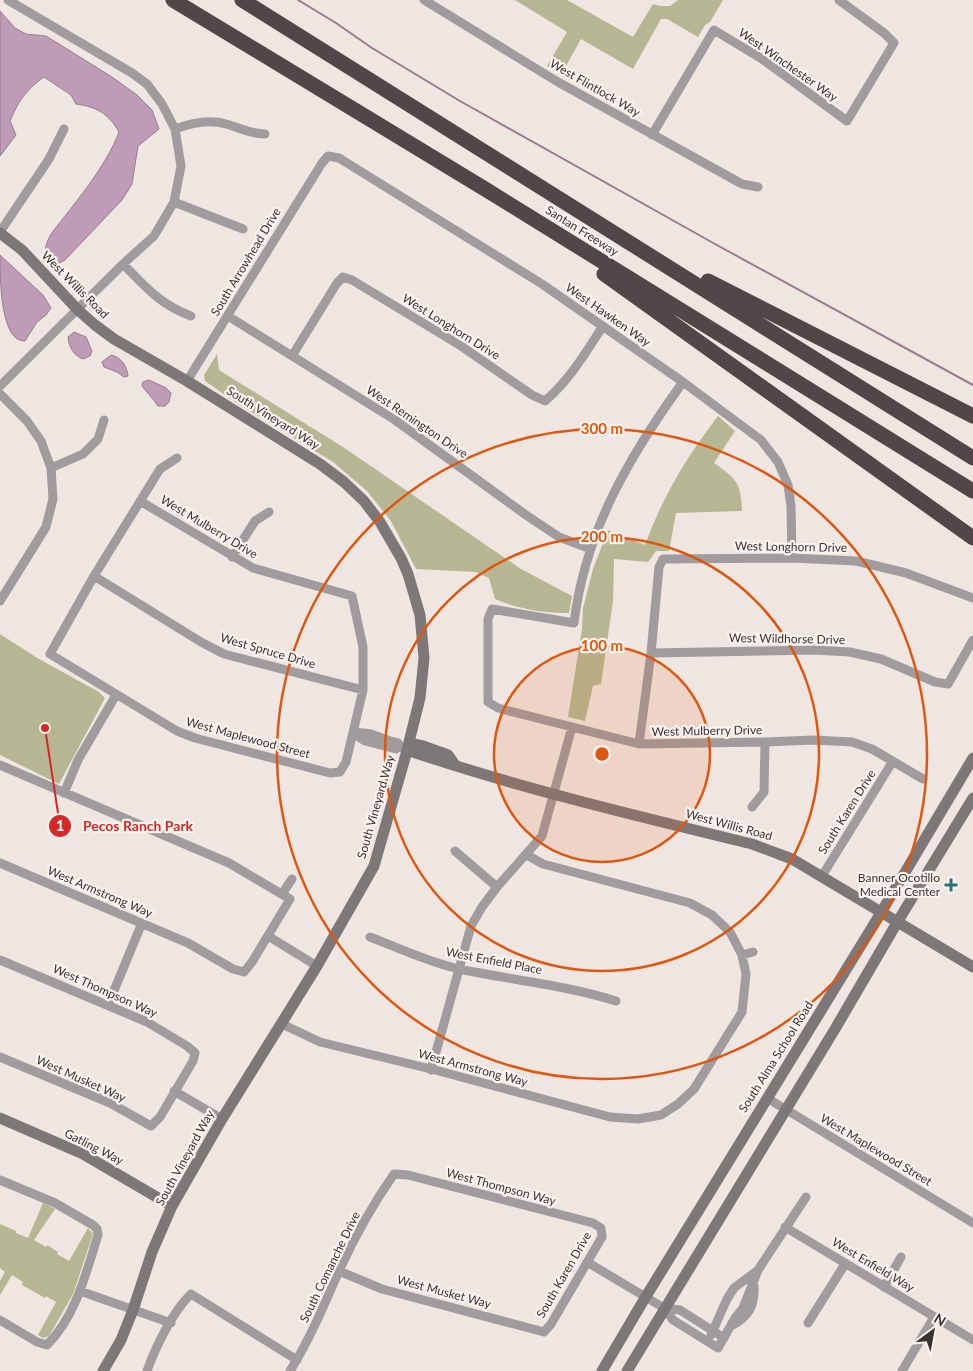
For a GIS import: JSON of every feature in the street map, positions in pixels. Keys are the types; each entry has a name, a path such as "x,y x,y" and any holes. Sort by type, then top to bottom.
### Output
{"highway":[{"name":"Santan Freeway","path":"173,0 485,189 973,491"},
{"name":"Santan Freeway","path":"242,0 973,458"},
{"path":"485,189 973,538"},
{"path":"590,217 734,294 973,416"}],"street":[{"path":"0,386 123,264 154,236 174,202 181,166 175,129 162,104 147,84 132,73 8,0"},
{"name":"West Flintlock Way","path":"424,0 558,82 652,135 742,184 758,187"},
{"name":"West Winchester Way","path":"652,135 714,30 762,59 847,122 894,44 884,33 839,0"},
{"path":"175,129 192,123 210,122 225,124 253,134 265,134"},
{"path":"0,232 50,159 64,129"},
{"name":"South Arrowhead Drive","path":"187,382 322,162 328,156"},
{"name":"West Hawken Way","path":"328,156 339,158 510,262 751,432 766,445 778,462 788,484 791,506 792,558"},
{"path":"174,202 243,229"},
{"name":"West Willis Road","path":"0,232 22,250 78,310 114,339 187,382"},
{"path":"123,264 156,298 175,310 190,316"},
{"name":"West Longhorn Drive","path":"292,356 337,283 343,277 352,280 461,346 545,401 572,371 603,326"},
{"name":"West Remington Drive","path":"228,316 396,420 551,531 591,549"},
{"name":"South Vineyard Way","path":"103,1371 121,1340 152,1252 172,1206 222,1119 317,966 374,866 405,747 420,698 424,658 420,615 404,566 380,522 364,502 344,482 320,464 187,382"},
{"path":"591,549 613,493 624,472 651,427 682,382"},
{"path":"0,394 27,421 42,441 51,468 52,499 46,527 0,601"},
{"path":"51,468 83,454 98,439 104,420"},
{"path":"94,576 160,470 177,458"},
{"name":"West Mulberry Drive","path":"140,501 253,568 352,596 363,647 362,690"},
{"path":"232,557 254,521 269,512"},
{"path":"943,516 957,532 973,543"},
{"name":"West Mulberry Drive","path":"591,549 579,592 574,623 492,609 488,619 488,702 498,708 639,744 814,740 852,742 872,749 923,779"},
{"name":"West Longhorn Drive","path":"651,652 659,567 663,559 792,558 856,561 906,573 973,598"},
{"name":"West Maplewood Street","path":"94,576 50,654 116,695 177,731 195,738 330,773 340,772 346,762 353,733"},
{"name":"West Spruce Drive","path":"94,576 201,642 224,654 362,690"},
{"name":"West Wildhorse Drive","path":"651,652 814,650 850,652 882,659 936,682 948,684 973,640"},
{"path":"639,744 651,652"},
{"path":"353,733 362,690"},
{"path":"64,793 78,760 116,695"},
{"path":"430,1070 471,926 482,906 542,836 572,727"},
{"name":"West Willis Road","path":"353,733 365,741 396,749 423,746 448,755 454,765 649,819 752,844 792,859 973,967"},
{"path":"752,807 764,792 765,742"},
{"name":"South Alma School Road","path":"602,1371 882,912 973,758"},
{"name":"South Karen Drive","path":"822,876 893,762"},
{"path":"0,766 229,863 286,897"},
{"path":"627,1371 973,798"},
{"path":"455,851 497,887"},
{"path":"527,855 543,864 690,903 712,914 730,932 742,955 753,952"},
{"name":"West Armstrong Way","path":"0,863 188,943 232,969 244,972 268,936"},
{"path":"292,879 268,936 317,966"},
{"path":"108,1005 142,923"},
{"name":"West Enfield Place","path":"370,937 422,958 458,968 589,992 616,1001"},
{"name":"West Armstrong Way","path":"282,1024 320,1042 610,1117 638,1119 661,1115 678,1104 694,1089 742,1012 746,974 742,955"},
{"name":"West Thompson Way","path":"0,960 147,1022 187,1046 195,1053 193,1061 174,1091"},
{"name":"West Musket Way","path":"0,1057 110,1103 151,1126 160,1117 174,1091"},
{"path":"174,1091 222,1119"},
{"name":"West Maplewood Street","path":"767,1098 973,1223"},
{"name":"Gatling Way","path":"0,1118 83,1154 172,1206"},
{"name":"West Thompson Way","path":"394,1174 408,1175 593,1224 601,1228"},
{"name":"South Comanche Drive","path":"290,1371 316,1324 358,1234 394,1174"},
{"path":"0,1180 55,1203 97,1229 98,1235 80,1290 55,1338 47,1345 37,1342 0,1320"},
{"path":"664,1308 673,1320 718,1348 743,1308 754,1285 758,1270 806,1197"},
{"name":"West Enfield Way","path":"785,1227 973,1339"},
{"name":"South Karen Drive","path":"544,1332 551,1324 602,1237 601,1228"},
{"path":"884,1287 901,1257"},
{"path":"586,1262 664,1308 680,1310 724,1338"},
{"path":"808,1323 845,1264"},
{"path":"708,1342 726,1299 734,1288 758,1270"},
{"name":"West Musket Way","path":"340,1271 382,1289 544,1332"},
{"path":"80,1290 171,1323"},
{"path":"147,1371 158,1344 184,1301 191,1294 297,1360"},
{"path":"902,1371 934,1317"}],"green space":[{"path":"515,0 567,0 633,37 653,4 670,6 678,0 723,0 710,22 705,25 698,37 667,19 661,19 633,69 581,39 561,75 547,66 567,32"},
{"path":"217,354 219,370 343,447 521,569 572,596 569,613 531,610 495,599 489,578 476,572 416,569 391,521 367,491 333,462 238,404 205,381 204,375"},
{"path":"718,416 735,431 714,463 728,473 736,482 739,488 742,511 676,513 669,551 656,551 648,562 614,559 613,601 601,684 593,686 585,721 568,717 582,629 583,608 593,569 608,530 645,545 676,478"},
{"path":"0,634 39,659 99,692 105,698 59,784 0,755"},
{"path":"43,1203 55,1209 34,1240 46,1247 47,1245 69,1261 88,1228 93,1234 73,1294 49,1336 43,1338 38,1335 56,1302 22,1285 23,1282 12,1275 0,1295 0,1281 5,1272 0,1268 0,1224 28,1238"}],"shaded area":[{"path":"0,11 15,28 26,34 46,36 112,77 137,95 152,110 159,129 138,146 132,184 122,200 65,260 57,264 48,260 46,256 45,250 51,234 98,172 119,132 111,120 101,112 76,104 71,95 44,77 32,86 17,107 10,121 16,135 0,156"},
{"path":"0,255 43,295 51,308 37,322 25,341 17,338 6,320 1,292"},
{"path":"74,332 86,337 92,351 90,356 83,359 72,350 68,337"},
{"path":"111,355 123,363 128,376 124,377 104,367 102,362"},
{"path":"149,380 166,388 171,393 169,402 165,406 158,406 142,386 143,382"}],"waterway":[{"path":"298,0 372,48 460,101 715,244 973,385"}],"place":[{"name":"Pecos Ranch Park","path":"45,728"},
{"name":"Banner Ocotillo Medical Center","path":"951,885"}]}
